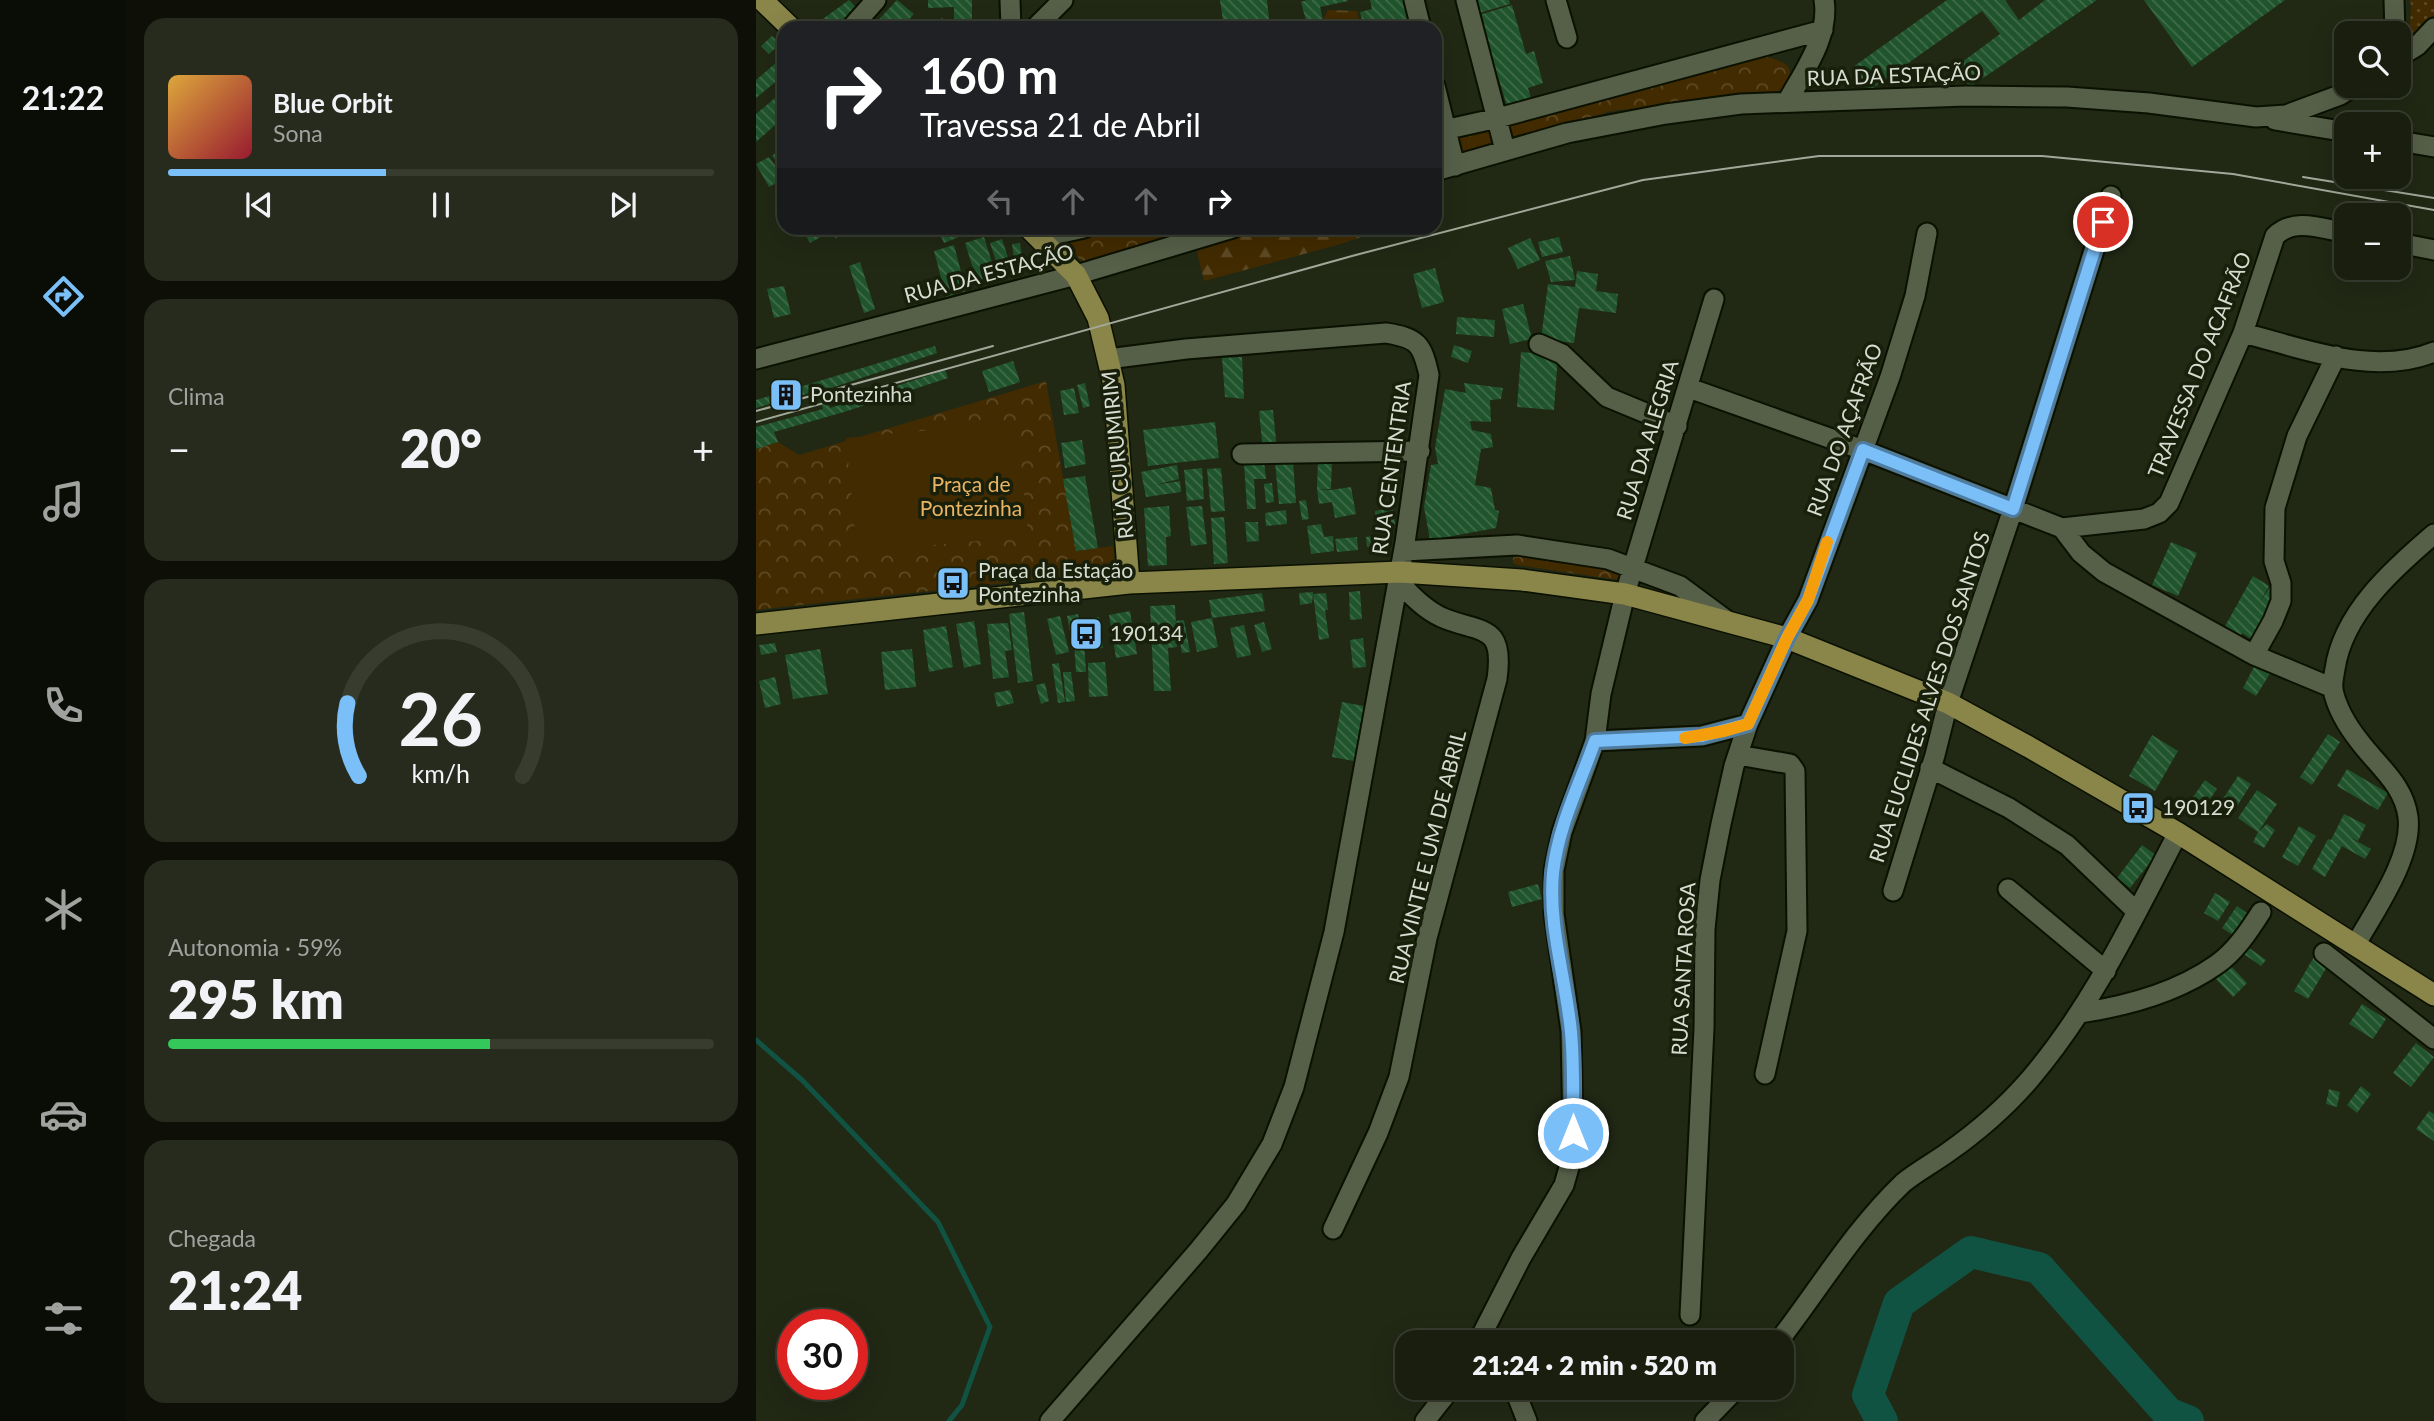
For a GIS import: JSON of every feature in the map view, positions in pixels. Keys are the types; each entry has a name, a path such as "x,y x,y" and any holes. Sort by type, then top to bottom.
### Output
{"main road":[{"path":"762,0 784,21"},
{"name":"RUA CURUMIRIM","path":"1036,235 1076,275 1098,318 1115,396 1129,583"},
{"path":"756,624 1129,583 1401,568 1625,594 1787,638 1948,703 2178,833 2434,995"}],"street":[{"path":"857,21 876,0"},
{"path":"1010,0 1012,21"},
{"path":"1042,21 1063,0"},
{"path":"1414,0 1418,21"},
{"path":"1466,0 1505,150"},
{"path":"1556,0 1567,38"},
{"path":"1787,102 1824,30 1824,0"},
{"path":"2394,0 2395,21"},
{"path":"2411,50 2434,28"},
{"path":"1442,130 1498,118 1824,30"},
{"name":"RUA DA ESTAÇÃO","path":"1442,169 1567,133 1666,114 1741,104 1966,96 2067,97 2149,103 2256,117 2286,115 2334,97"},
{"path":"2256,117 2334,130"},
{"path":"1442,135 1455,166"},
{"path":"2411,143 2434,147"},
{"name":"RUA EUCLIDES ALVES DOS SANTOS","path":"1893,891 1948,703 2013,509 2111,196"},
{"name":"TRAVESSA DO ACAFRÃO","path":"1689,388 1863,450 2062,528 2144,519 2159,513 2169,503 2243,332 2276,236 2283,228 2291,225 2334,230"},
{"name":"RUA DO AÇAFRÃO","path":"1787,638 1808,600 1903,338 1915,296 1927,233"},
{"name":"RUA DA ESTAÇÃO","path":"756,359 1076,275 1189,235"},
{"path":"2411,245 2434,250"},
{"name":"RUA DA ALEGRIA","path":"1491,1321 1521,1258 1564,1185 1570,1164 1573,1133 1571,1031 1557,941 1552,891 1554,870 1562,832 1595,741 1601,695 1625,594 1714,299"},
{"path":"2243,332 2363,361 2393,362 2434,352"},
{"name":"RUA CENTENTRIA","path":"1050,1421 1236,1204 1272,1144 1294,1087 1334,932 1401,568 1429,374 1425,356 1417,342 1386,333 1186,349 1108,359"},
{"path":"1539,344 1562,354 1607,397 1677,426"},
{"path":"2254,655 2281,601 2281,583 2274,561 2275,508 2297,436 2336,356"},
{"path":"1242,454 1420,451"},
{"path":"2062,528 2081,553 2104,572 2254,655 2333,688"},
{"path":"2356,944 2396,870 2407,837 2408,817 2403,799 2390,776 2342,717 2333,688 2337,654 2354,617 2434,534"},
{"path":"1401,568 1517,545 1608,559 1680,586 1729,623"},
{"path":"1501,579 1504,546"},
{"name":"RUA VINTE E UM DE ABRIL","path":"1333,1229 1378,1133 1399,1077 1427,938 1499,664 1498,649 1492,636 1478,628 1439,616 1413,597 1401,568"},
{"name":"RUA SANTA ROSA","path":"1690,1315 1704,1028 1705,929 1710,880 1720,824 1738,755 1748,724 1787,638"},
{"path":"1595,741 1702,736 1748,724"},
{"path":"1738,755 1790,764 1795,771 1797,931 1765,1074"},
{"path":"1930,768 2009,808 2067,845 2137,912"},
{"path":"1787,1330 1827,1273 1883,1203 1906,1181 1949,1152 2012,1099 2064,1037 2106,971 2178,833"},
{"path":"2008,889 2106,971"},
{"path":"2080,1013 2120,1007 2183,984 2218,964 2245,937 2261,912"},
{"path":"2324,953 2434,1039"},
{"path":"1485,1330 1491,1321"},
{"path":"1491,1321 1494,1330"},
{"path":"1426,1421 1442,1400"},
{"path":"1519,1400 1527,1421"},
{"path":"1704,1421 1725,1400"}],"green space":[{"path":"2410,0 2434,0 2434,15 2411,39 2410,21"},
{"path":"1328,10 1357,11 1359,21 1322,21"},
{"path":"1753,55 1782,62 1790,70 1789,78 1778,96 1749,95 1611,111 1442,163 1442,137"},
{"path":"1062,235 1190,235 1083,264"},
{"path":"1233,235 1367,235 1204,281 1196,248"},
{"name":"Praça de Pontezinha","path":"1046,381 1076,551 1113,546 1116,571 756,610 756,449 778,442 799,455"},
{"path":"1017,422 1028,536 857,552 846,438"},
{"path":"1518,555 1617,570 1620,575 1613,579 1517,565 1513,563 1513,558"}],"building":[{"path":"849,0 862,14 852,21 820,21"},
{"path":"897,0 914,14 908,21 878,21"},
{"path":"928,0 972,0 972,20 954,20 954,7 928,8"},
{"path":"1220,0 1267,0 1269,21 1223,21"},
{"path":"1348,0 1320,7 1323,21 1306,21 1301,2"},
{"path":"1370,0 1406,0 1409,21 1362,21 1360,12 1372,9"},
{"path":"1476,0 1509,0 1510,4 1479,13"},
{"path":"1947,0 2005,0 2019,20 2045,0 2097,0 1970,87 1954,68 2000,34 1982,11 1870,90 1853,67"},
{"path":"2144,0 2285,0 2192,67"},
{"path":"1512,5 1526,54 1534,51 1543,83 1528,88 1532,101 1508,109 1479,15"},
{"path":"772,36 777,41 777,47 769,54 761,46"},
{"path":"777,62 777,81 756,98 756,80"},
{"path":"777,96 777,123 756,142 756,114"},
{"path":"769,157 777,168 777,182 769,187 756,164"},
{"path":"806,235 824,235 810,243"},
{"path":"940,235 964,235 944,243"},
{"path":"984,237 996,275 977,281 965,243"},
{"path":"1559,237 1563,252 1542,257 1538,242"},
{"path":"1530,238 1540,260 1518,269 1508,248"},
{"path":"1002,239 1013,273 1001,276 990,243"},
{"path":"1020,243 1024,271 1016,272 1012,244"},
{"path":"954,245 966,291 946,297 934,251"},
{"path":"1570,256 1575,280 1551,282 1545,261"},
{"path":"860,262 875,309 864,313 849,266"},
{"path":"1435,268 1444,302 1422,308 1413,274"},
{"path":"1577,271 1598,274 1596,291 1618,294 1616,313 1579,308 1574,343 1541,339 1548,284 1575,287"},
{"path":"784,286 791,314 774,318 767,289"},
{"path":"1523,304 1532,339 1510,344 1502,309"},
{"path":"1457,317 1495,320 1494,337 1456,334"},
{"path":"1454,345 1472,351 1468,363 1451,357"},
{"name":"Pontezinha","path":"935,346 937,353 825,390 830,408 945,370 948,378 774,432 778,442 756,449 756,427 823,409 817,391 756,408 756,400"},
{"path":"1521,352 1558,355 1554,410 1517,407"},
{"path":"1242,357 1244,399 1225,397 1222,358"},
{"path":"1013,361 1020,382 989,392 982,371"},
{"path":"1085,383 1090,406 1083,408 1077,385"},
{"path":"1464,383 1503,388 1501,399 1490,400 1491,422 1470,421 1472,430 1491,434 1493,447 1481,449 1475,485 1491,488 1495,510 1499,511 1496,528 1430,540 1424,507 1431,465 1438,464 1435,448 1445,389 1466,393"},
{"path":"1074,388 1079,413 1064,415 1060,391"},
{"path":"1273,410 1277,450 1263,451 1259,411"},
{"path":"1215,422 1219,458 1148,466 1143,430"},
{"path":"1082,440 1086,464 1065,468 1061,443"},
{"path":"1318,459 1332,459 1331,489 1317,489"},
{"path":"1293,460 1296,503 1279,504 1275,462"},
{"path":"1264,461 1266,479 1254,479 1256,509 1247,509 1244,462"},
{"path":"1177,465 1179,479 1155,485 1180,481 1181,492 1146,497 1141,472"},
{"path":"1202,468 1204,499 1187,501 1184,470"},
{"path":"1221,468 1225,511 1211,512 1207,469"},
{"path":"1085,476 1098,548 1076,551 1063,479"},
{"path":"1272,483 1274,502 1266,503 1264,484"},
{"path":"1351,487 1356,514 1335,518 1332,502 1319,504 1317,489"},
{"path":"1306,500 1309,519 1302,520 1299,501"},
{"path":"1169,506 1171,536 1166,537 1167,565 1148,566 1144,508"},
{"path":"1202,506 1207,544 1191,546 1186,507"},
{"path":"1393,508 1395,524 1377,526 1375,511"},
{"path":"1286,510 1287,524 1266,526 1265,513"},
{"path":"1224,517 1228,563 1214,564 1211,518"},
{"path":"1245,522 1258,522 1259,541 1247,542"},
{"path":"1321,524 1324,537 1333,536 1334,551 1311,554 1307,526"},
{"path":"1390,534 1391,544 1367,547 1366,537"},
{"path":"1357,537 1358,550 1337,552 1335,539"},
{"path":"2171,542 2197,553 2178,596 2152,585"},
{"path":"2253,576 2269,586 2260,602 2270,587 2280,594 2259,644 2242,633 2240,637 2224,628"},
{"path":"1360,591 1362,619 1350,620 1349,592"},
{"path":"1313,592 1312,603 1300,605 1299,593"},
{"path":"1262,593 1265,611 1212,618 1209,600"},
{"path":"1326,593 1328,610 1325,610 1329,638 1319,640 1313,594"},
{"path":"1175,605 1177,647 1168,648 1171,691 1154,691 1150,606"},
{"path":"1130,611 1137,654 1116,658 1109,615"},
{"path":"1024,612 1033,681 1018,683 1009,614"},
{"path":"1078,614 1082,636 1071,639 1067,616"},
{"path":"1060,616 1069,652 1056,655 1047,619"},
{"path":"1099,617 1103,648 1091,649 1087,619"},
{"path":"1212,618 1218,647 1197,652 1191,622"},
{"path":"1184,620 1190,652 1182,653 1176,621"},
{"path":"974,621 981,664 964,668 956,624"},
{"path":"1264,622 1272,649 1262,652 1254,625"},
{"path":"1008,623 1012,650 1005,651 1009,677 993,679 987,624"},
{"path":"1244,625 1251,655 1237,658 1230,628"},
{"path":"946,626 953,667 929,672 923,630"},
{"path":"1363,638 1366,667 1353,668 1350,640"},
{"path":"1084,641 1086,672 1076,672 1074,642"},
{"path":"775,643 777,652 761,655 759,645"},
{"path":"820,649 828,694 793,699 785,655"},
{"path":"912,649 916,687 885,690 881,652"},
{"path":"1105,662 1108,696 1089,697 1088,663"},
{"path":"1059,663 1065,702 1058,703 1052,664"},
{"path":"2256,663 2271,672 2256,696 2243,688"},
{"path":"1063,672 1071,672 1075,701 1066,702"},
{"path":"775,677 781,704 765,708 759,681"},
{"path":"1045,683 1049,701 1041,704 1036,685"},
{"path":"1010,690 1014,703 997,707 994,693"},
{"path":"1342,702 1364,706 1354,761 1332,757"},
{"path":"2328,734 2340,742 2312,785 2300,777"},
{"path":"2152,735 2178,751 2155,791 2129,776"},
{"path":"2347,769 2388,793 2378,810 2337,786"},
{"path":"2238,776 2251,784 2234,811 2221,802"},
{"path":"2205,780 2217,789 2200,813 2188,804"},
{"path":"2257,790 2277,804 2258,832 2238,818"},
{"path":"2344,814 2366,825 2358,841 2349,837 2371,849 2365,859 2342,846 2325,877 2312,869"},
{"path":"2267,824 2275,830 2264,848 2253,842 2258,832"},
{"path":"2299,826 2316,836 2298,866 2282,857"},
{"path":"2142,845 2156,855 2130,888 2117,878"},
{"path":"1538,884 1542,899 1512,907 1508,892"},
{"path":"2215,893 2230,902 2218,921 2204,913"},
{"path":"2237,906 2248,914 2233,935 2222,928"},
{"path":"2245,945 2266,960 2261,966 2241,952"},
{"path":"2314,957 2328,965 2308,999 2294,991"},
{"path":"2230,965 2247,983 2233,997 2216,979"},
{"path":"2362,1004 2386,1019 2373,1039 2349,1024"},
{"path":"2416,1043 2434,1057 2411,1087 2393,1073"},
{"path":"2361,1086 2371,1094 2357,1113 2347,1105"},
{"path":"2329,1089 2340,1092 2337,1107 2326,1104"},
{"path":"2429,1111 2434,1114 2434,1141 2416,1129"}],"waterway":[{"path":"756,1040 802,1080 938,1222 990,1327 962,1405 949,1421"},
{"path":"1882,1421 1868,1395 1899,1303 1971,1252 2039,1268 2168,1413 2188,1421"}],"tram line":[{"path":"1442,232 1643,180 1819,156 2042,156 2233,174 2434,210"},
{"path":"2303,177 2434,198"},
{"path":"756,422 1432,235"},
{"path":"756,411 993,346"}],"slow traffic":[{"path":"1685,738 1748,724 1787,638 1808,600 1827,542"}],"place":[{"name":"Pontezinha","path":"786,395"},
{"name":"Praça da Estação Pontezinha","path":"953,583"},
{"name":"190134","path":"1086,634"},
{"name":"190129","path":"2138,808"}],"route":[{"path":"1573,1133 1571,1031 1552,891 1562,832 1595,741 1702,736 1748,724 1787,638 1808,600 1863,450 2013,509 2103,222"}]}
